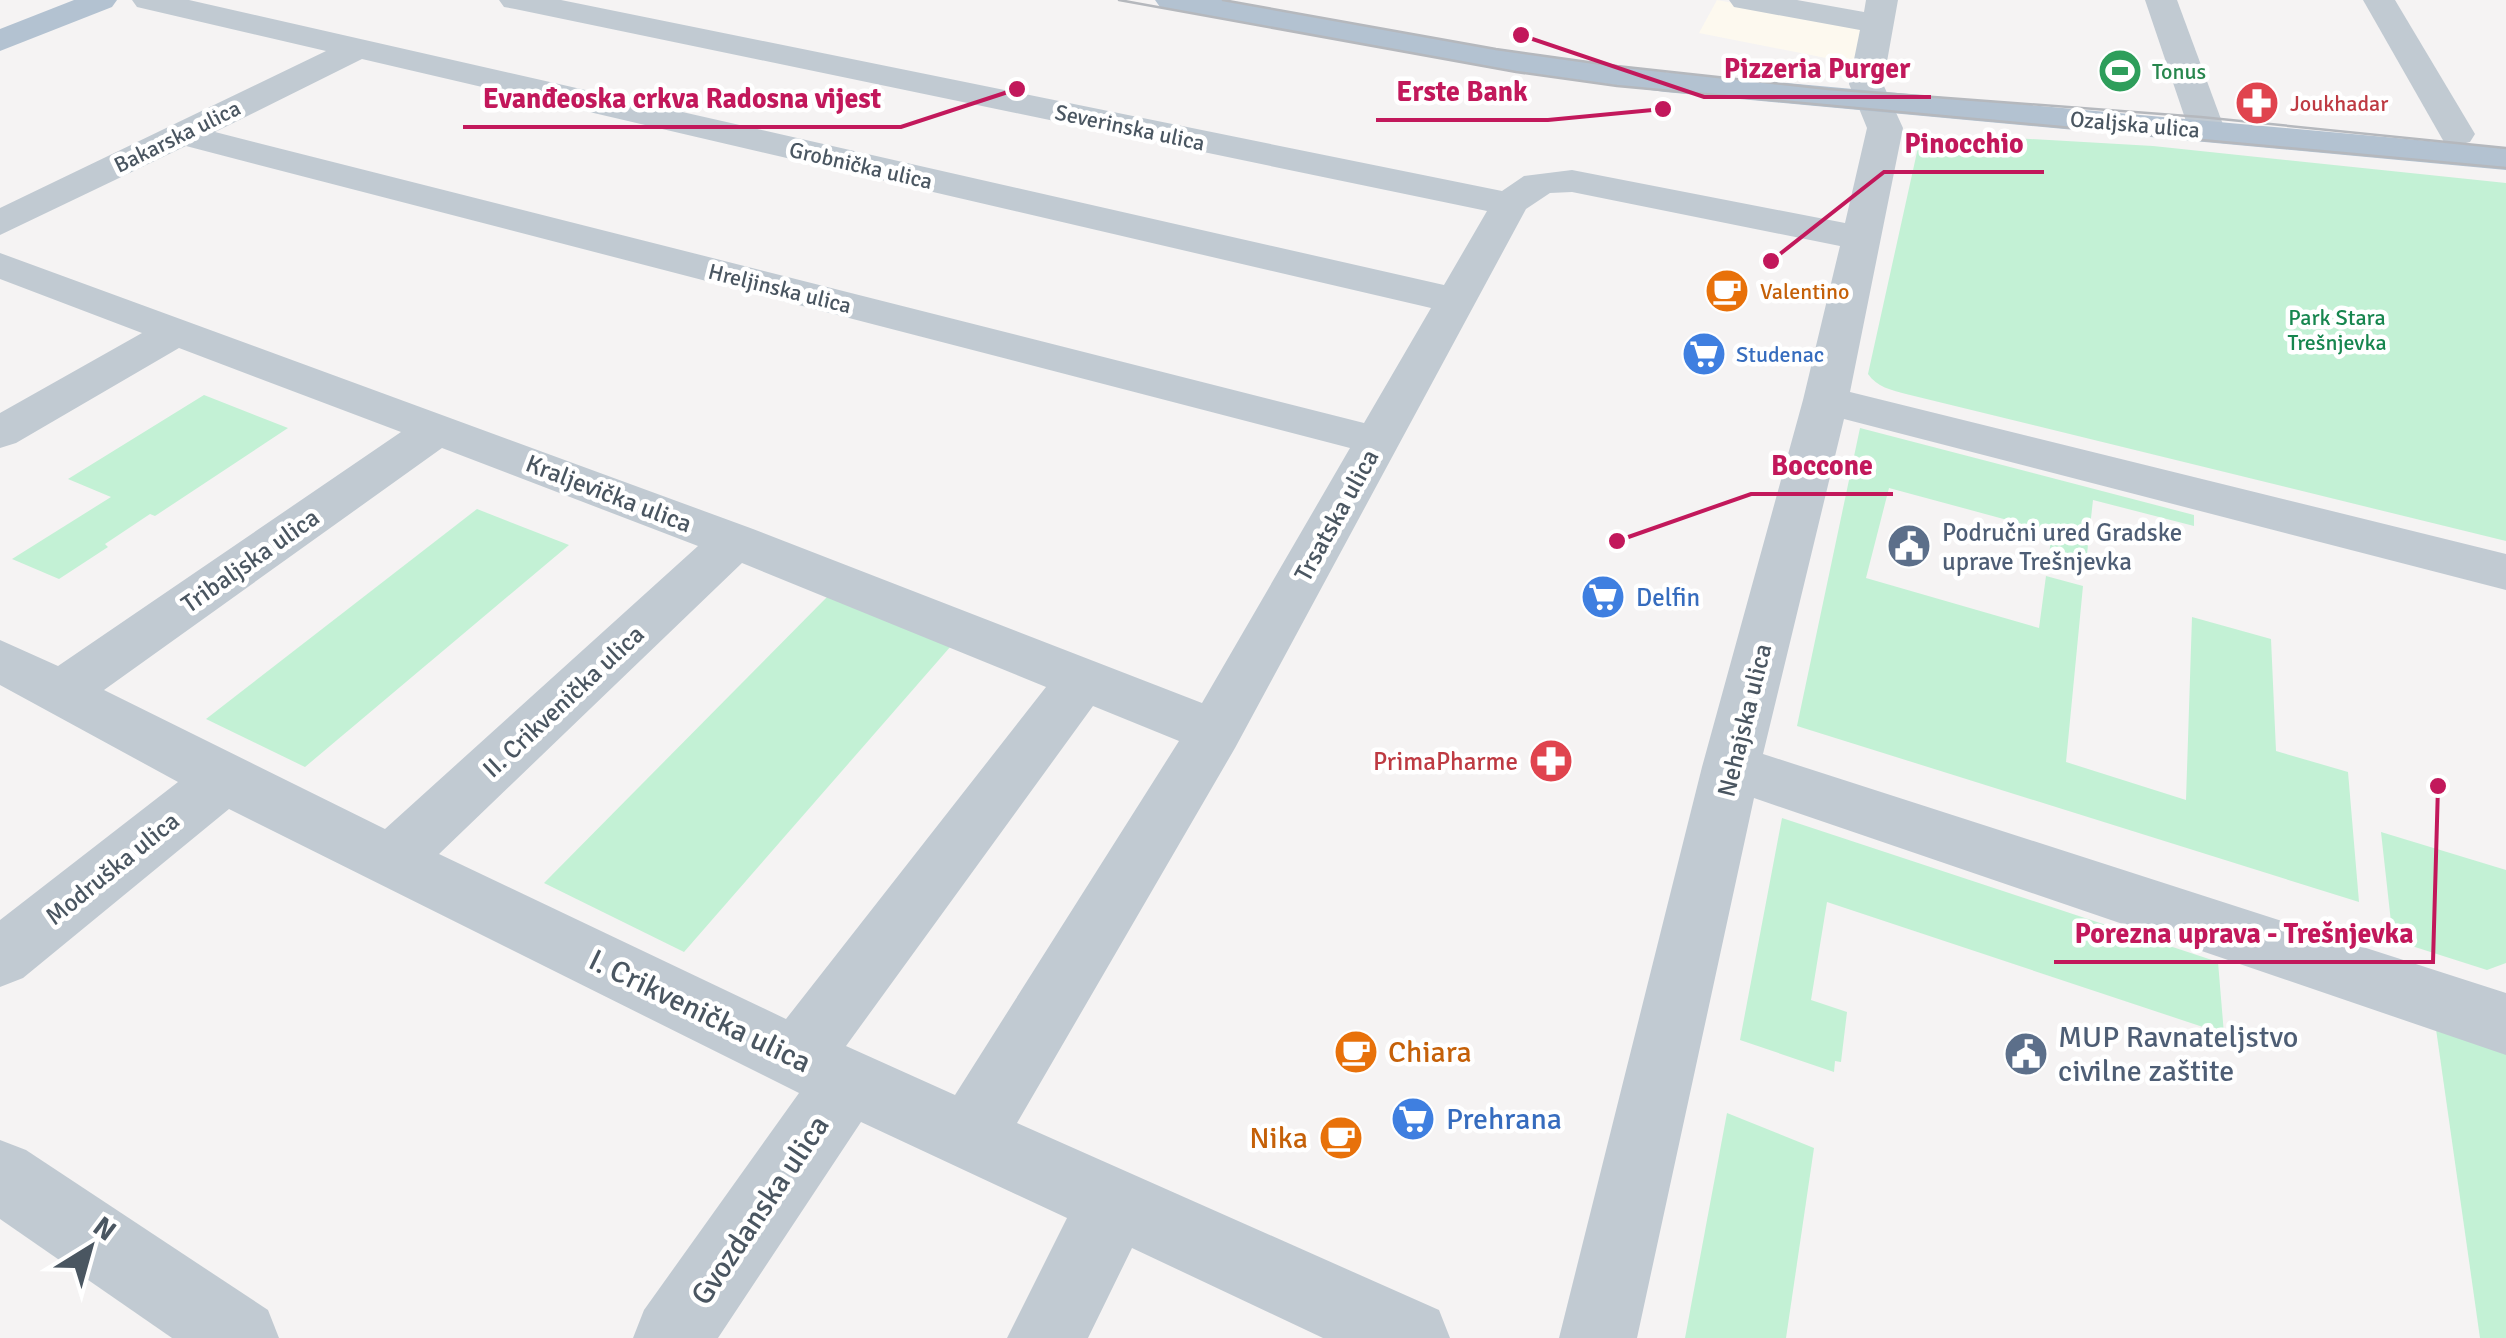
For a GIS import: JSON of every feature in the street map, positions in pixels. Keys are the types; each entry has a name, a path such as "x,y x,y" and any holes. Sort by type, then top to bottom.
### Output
{"main road":[{"path":"0,41 101,0"},
{"name":"Ozaljska ulica","path":"1171,0 1579,72 1875,103 2506,159"}],"street":[{"name":"Grobnička ulica","path":"148,0 1457,301"},
{"name":"Severinska ulica","path":"515,0 1510,204"},
{"path":"1745,0 1880,12"},
{"path":"2161,0 2206,130"},
{"path":"2379,0 2457,134"},
{"name":"Nehajska ulica","path":"1598,1338 1731,768 1826,400 1885,128 1866,84 1880,12"},
{"name":"Bakarska ulica","path":"0,223 354,50"},
{"name":"Hreljinska ulica","path":"182,134 1378,441"},
{"path":"1510,204 1524,188 1541,182 1572,180 1860,238"},
{"name":"Trsatska ulica","path":"970,1136 1214,732 1510,204"},
{"name":"Kraljevička ulica","path":"0,265 736,541 1214,732"},
{"path":"0,433 177,331"},
{"path":"1826,400 2506,572"},
{"name":"Tribaljska ulica","path":"62,691 438,429"},
{"name":"II. Crikvenička ulica","path":"391,861 736,541"},
{"name":"I. Crikvenička ulica","path":"0,660 224,779 823,1070 1411,1338"},
{"path":"823,1070 1083,679"},
{"path":"1731,768 2506,1024"},
{"name":"Modruška ulica","path":"0,958 224,779"},
{"name":"Gvozdanska ulica","path":"672,1338 823,1070"},
{"path":"0,1176 240,1338"},
{"path":"1046,1338 1114,1205"}],"shaded area":[{"path":"1717,0 1860,29 1856,64 1699,33"}],"green space":[{"name":"Park Stara Trešnjevka","path":"2014,138 2153,146 2506,183 2506,541 1906,394 1876,382 1868,374 1919,143 2019,151"},
{"path":"204,395 288,428 155,516 150,514 59,579 12,559 111,497 68,479"},
{"path":"1860,428 2194,515 2194,526 2093,500 2085,572 2048,562 2052,532 1889,488 1866,578 2039,628 2046,576 2083,586 2066,762 2186,800 2192,617 2271,639 2276,751 2348,772 2359,902 1797,726"},
{"path":"477,509 569,545 305,767 206,719"},
{"path":"829,595 951,646 684,952 544,883"},
{"path":"1782,818 2218,962 2224,1034 1827,902 1811,1000 1847,1012 1841,1062 1835,1061 1834,1072 1740,1040"},
{"path":"2381,832 2506,870 2506,963 2487,970 2393,940"},
{"path":"2436,1029 2506,1054 2506,1338 2480,1338"},
{"path":"1727,1113 1814,1148 1786,1338 1685,1338"}],"tram line":[{"path":"1119,0 1516,72 1617,86 2506,168"},
{"path":"1223,0 1496,49 1617,66 1828,89 2201,117 2506,148"}],"place":[{"name":"Pizzeria Purger","path":"1521,35"},
{"name":"Tonus","path":"2120,71"},
{"name":"Evanđeoska crkva Radosna vijest","path":"1017,89"},
{"name":"Joukhadar","path":"2257,103"},
{"name":"Erste Bank","path":"1663,109"},
{"name":"Pinocchio","path":"1771,261"},
{"name":"Valentino","path":"1727,291"},
{"name":"Studenac","path":"1704,354"},
{"name":"Boccone","path":"1617,541"},
{"name":"Područni ured Gradske uprave Trešnjevka","path":"1909,546"},
{"name":"Delfin","path":"1603,597"},
{"name":"PrimaPharme","path":"1551,761"},
{"name":"Porezna uprava - Trešnjevka","path":"2438,786"},
{"name":"Chiara","path":"1356,1052"},
{"name":"MUP Ravnateljstvo civilne zaštite","path":"2026,1054"},
{"name":"Prehrana","path":"1413,1119"},
{"name":"Nika","path":"1341,1138"}]}
